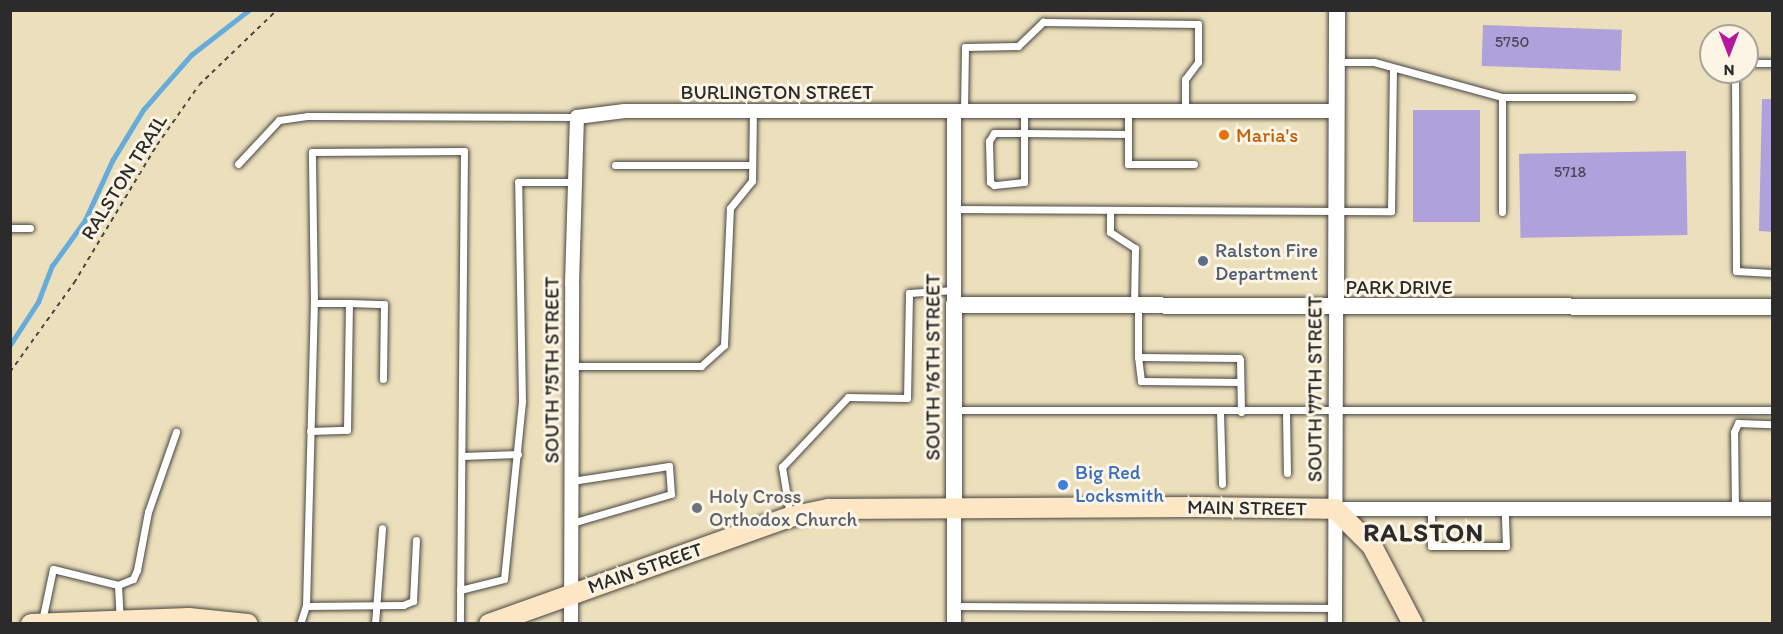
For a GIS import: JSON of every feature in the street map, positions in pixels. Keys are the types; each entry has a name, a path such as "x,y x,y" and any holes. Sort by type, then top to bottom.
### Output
{"main road":[{"name":"MAIN STREET","path":"489,624 790,517 844,508 1335,509"},
{"path":"1335,509 1372,546 1413,624"},
{"path":"31,624 120,621 208,621 249,624"}],"street":[{"name":"SOUTH 77TH STREET","path":"1335,624 1337,10"},
{"name":"BURLINGTON STREET","path":"577,117 625,111 1336,111"},
{"name":"SOUTH 76TH STREET","path":"954,624 954,209 959,111"},
{"name":"SOUTH 75TH STREET","path":"571,624 574,182 577,117"},
{"name":"PARK DRIVE","path":"954,298 1136,307 1773,307"},
{"name":"MAIN STREET","path":"1335,509 1773,509"}],"lane":[{"path":"959,111 965,47 1018,46 1043,22 1198,24 1198,62 1185,79 1185,111"},
{"path":"1336,62 1374,62 1502,97 1632,97"},
{"path":"954,209 1391,211 1393,68"},
{"path":"1735,84 1736,271 1773,273"},
{"path":"1502,97 1502,212"},
{"path":"1024,111 1024,133 1024,182 994,185 990,182 989,141 994,133 1024,133 1128,134"},
{"path":"1128,111 1128,164 1194,164"},
{"path":"572,366 701,366 723,345 730,208 752,181 753,112"},
{"name":"BURLINGTON STREET","path":"238,164 279,120 307,116 577,117"},
{"path":"300,624 306,606 314,303 312,152 464,151 460,624"},
{"path":"615,165 752,165"},
{"path":"460,590 504,579 522,401 518,182 574,182"},
{"path":"1110,210 1110,232 1135,248 1138,357 1141,381 1240,382"},
{"path":"10,228 30,228"},
{"path":"790,517 782,467 848,397 907,398 909,293 954,298"},
{"path":"314,303 384,304 383,379"},
{"path":"310,431 347,430 349,303"},
{"path":"1138,357 1234,356 1240,360 1241,412"},
{"path":"954,410 1220,412 1773,410"},
{"path":"1754,410 1754,424"},
{"path":"1220,412 1222,484"},
{"path":"1286,412 1287,473"},
{"path":"1735,509 1734,432 1738,423 1773,424"},
{"path":"41,623 53,569 118,585 133,579 137,570 148,512 176,432"},
{"path":"462,456 518,454"},
{"path":"572,481 669,466 671,494 572,523"},
{"path":"1431,509 1431,546 1506,546 1505,509"},
{"path":"375,624 379,605 382,528"},
{"path":"306,606 379,605 413,601 416,540"},
{"path":"118,585 120,621"},
{"path":"954,606 1335,608"}],"path":[{"name":"RALSTON TRAIL","path":"10,372 74,283 157,145 199,85 278,10"}],"building":[{"path":"1483,25 1622,30 1620,71 1482,66"},
{"path":"1762,99 1773,99 1773,232 1759,231"},
{"path":"1413,110 1480,110 1480,222 1413,222"},
{"path":"1686,151 1687,235 1520,238 1519,154"}],"waterway":[{"path":"10,345 38,302 52,266 85,220 112,161 143,110 191,55 249,10"}],"place":[{"name":"Maria's","path":"1224,135"},
{"name":"Ralston Fire Department","path":"1203,261"},
{"name":"Big Red Locksmith","path":"1063,485"},
{"name":"Holy Cross Orthodox Church","path":"697,508"}],"district":[{"name":"RALSTON","path":"1424,533"}]}
